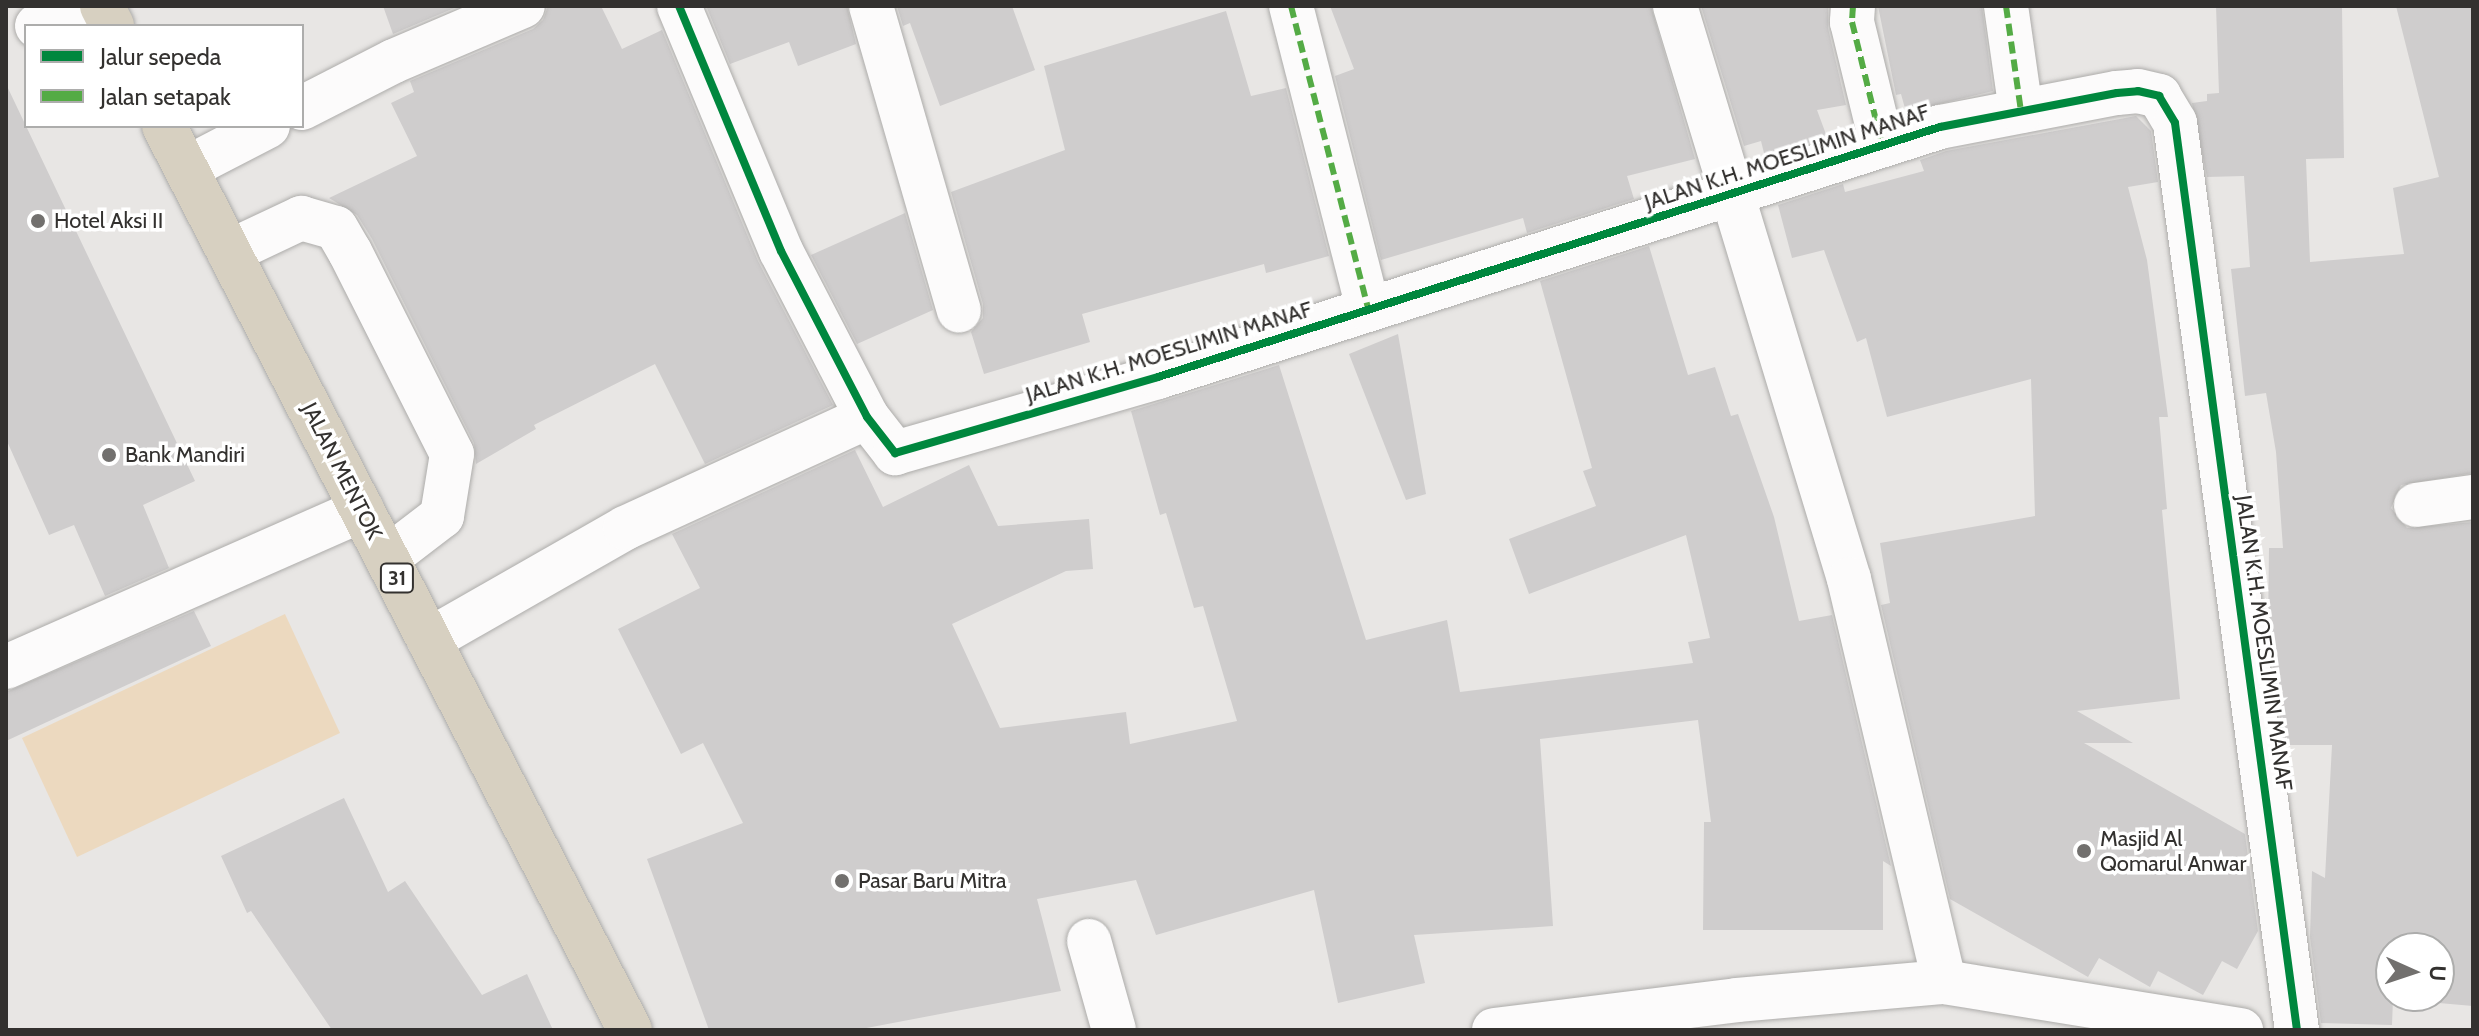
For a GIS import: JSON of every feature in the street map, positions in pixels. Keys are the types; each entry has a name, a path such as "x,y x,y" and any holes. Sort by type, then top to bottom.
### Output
{"highway":[{"path":"102,6 111,24"},
{"name":"JALAN MENTOK","path":"165,128 630,1030"}],"street":[{"path":"41,24 75,6"},
{"path":"304,107 394,61 523,6"},
{"path":"429,640 625,528 867,417 781,251 679,6"},
{"path":"871,6 959,311"},
{"path":"1291,6 1368,309"},
{"path":"1675,6 1849,579 1944,982"},
{"path":"1853,6 1852,22 1882,145"},
{"path":"2006,6 2021,111"},
{"path":"6,43 24,33"},
{"name":"JALAN K.H. MOESLIMIN MANAF","path":"867,417 895,453 1158,377 1882,145 2021,111 2138,91 2159,96 2175,123 2297,1030"},
{"path":"187,168 264,128"},
{"path":"229,252 301,218 336,228 350,252 452,454 442,516 387,558"},
{"path":"2416,505 2473,497"},
{"path":"6,667 362,510"},
{"path":"1089,941 1114,1030"},
{"path":"1494,1030 1722,1001 1944,982 2241,1030"}],"shaded area":[{"path":"285,614 340,733 77,857 22,738"}],"building":[{"path":"383,6 459,6 393,34"},
{"path":"548,6 601,6 622,49 662,30 758,261 833,405 705,464 655,364 534,425 536,429 476,464 474,443 372,239 357,215 329,198 417,156 391,103 414,92 410,81 533,29 543,20"},
{"path":"847,6 856,44 798,66 789,42 730,64 707,8"},
{"path":"897,6 1012,6 1035,70 940,106 910,23 903,26"},
{"path":"1330,6 1651,6 1695,159 1627,176 1634,199 1527,233 1523,218 1381,260 1335,76 1354,69"},
{"path":"1701,6 1828,6 1828,28 1846,105 1817,110 1827,137 1765,157 1761,141 1744,146"},
{"path":"1878,6 1982,6 1993,91 1906,112 1901,94 1896,95"},
{"path":"2216,6 2342,6 2344,158 2306,159 2310,262 2404,254 2393,188 2439,177 2396,6 2473,6 2473,473 2401,485 2391,508 2407,528 2473,522 2473,1006 2455,1004 2455,932 2375,932 2375,1012 2392,1012 2392,1025 2321,1023 2310,937 2312,871 2325,878 2332,745 2284,745 2268,630 2269,548 2283,548 2276,452 2266,393 2245,396 2231,269 2250,267 2244,176 2207,177 2192,103 2207,101 2207,94 2219,93"},
{"path":"1226,11 1251,96 1286,88 1329,256 1266,273 1264,264 1082,314 1090,342 984,374 971,332 983,318 983,304 951,192 1065,150 1044,66"},
{"path":"6,84 24,128 27,128 195,481 143,505 169,568 105,596 74,525 49,535 6,439"},
{"path":"2136,116 2151,131 2158,182 2128,187 2147,260 2168,417 2159,417 2167,509 2162,510 2180,699 2077,711 2133,743 2084,743 2245,834 2258,931 2237,969 2222,961 2203,995 2158,971 2150,987 2099,958 2088,977 1950,899 1881,605 1890,603 1880,543 2035,516 2031,379 1887,417 1866,338 1857,342 1824,250 1792,258 1778,205 1843,184 1845,192 1924,171 1920,160 1946,151"},
{"path":"905,213 933,310 857,344 811,255"},
{"path":"1649,246 1688,375 1715,367 1731,416 1738,414 1774,517 1799,621 1832,615 1891,866 1883,861 1883,930 1703,930 1704,822 1711,822 1698,720 1540,739 1553,926 1414,935 1425,983 1338,1003 1314,890 1156,935 1136,880 1037,899 1061,991 856,1030 709,1030 647,859 743,823 703,743 681,754 618,629 700,588 672,534 855,450 883,507 969,465 998,526 1089,519 1093,569 1066,571 952,624 1000,728 1126,712 1130,744 1237,721 1203,606 1194,608 1166,513 1160,515 1131,411 1279,365 1366,640 1447,620 1460,692 1693,663 1688,642 1710,638 1686,535 1529,594 1509,539 1596,506 1583,471 1592,468 1540,281"},
{"path":"1398,334 1426,494 1406,500 1349,354"},
{"path":"194,611 211,646 6,741 6,692"},
{"path":"344,798 388,892 405,881 482,995 527,974 553,1030 332,1030 251,911 247,913 221,856"}],"marked path":[{"path":"1291,6 1368,309"},
{"path":"1853,6 1852,22 1882,145"},
{"path":"2006,6 2021,111"}],"cycle path":[{"path":"679,6 781,251 867,417 895,453 1158,377 1940,127 2117,93 2138,91 2159,96 2175,123 2297,1030"}],"place":[{"name":"Hotel Aksi II","path":"38,221"},
{"name":"Bank Mandiri","path":"109,455"},
{"name":"Masjid Al Qomarul Anwar","path":"2084,851"},
{"name":"Pasar Baru Mitra","path":"842,881"}]}
